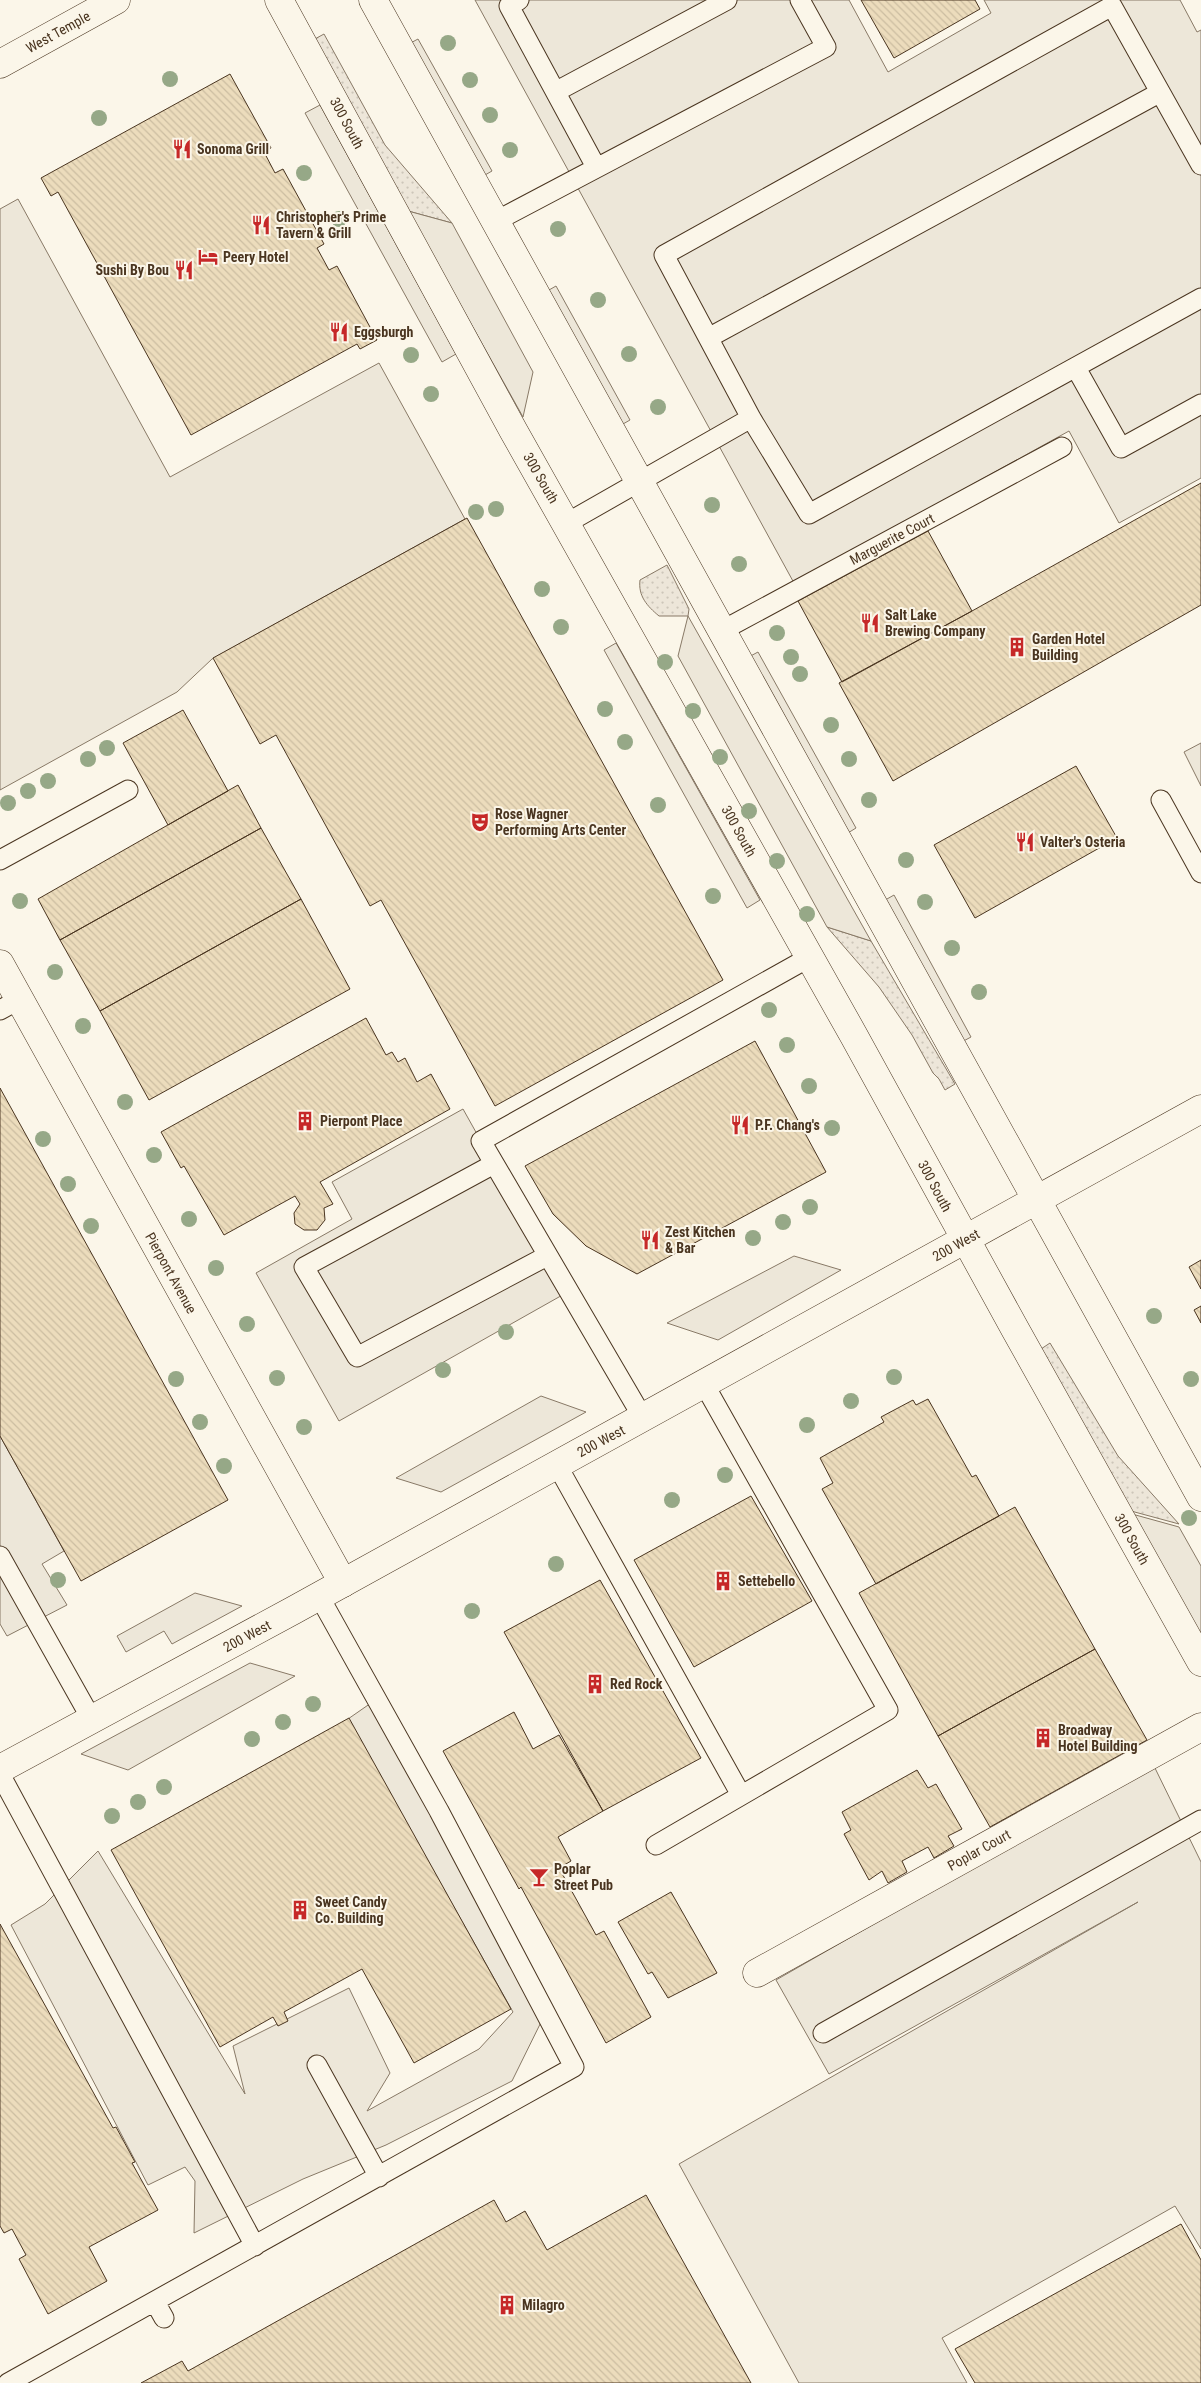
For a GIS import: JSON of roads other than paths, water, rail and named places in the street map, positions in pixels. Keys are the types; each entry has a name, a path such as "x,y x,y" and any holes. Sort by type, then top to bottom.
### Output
{"street":[{"name":"West Temple","path":"0,64 116,0"},
{"name":"300 South","path":"279,0 513,430 810,957 964,1239 1201,1662"},
{"path":"373,0 1201,1497"},
{"name":"Pierpont Avenue","path":"0,964 10,1005 343,1583"},
{"name":"200 West","path":"0,1769 343,1583 1201,1109"},
{"name":"Poplar Court","path":"757,1973 1201,1726"}],"lane":[{"path":"519,0 509,6 557,91 596,167"},
{"path":"557,91 727,0"},
{"path":"496,221 826,47 800,0"},
{"path":"1201,165 1112,6 664,255 710,337 751,418 809,514 1201,298"},
{"path":"710,337 1159,93"},
{"path":"1076,368 1121,448 1201,404"},
{"path":"567,523 751,418"},
{"name":"Marguerite Court","path":"723,630 1062,447"},
{"path":"0,860 128,790"},
{"path":"1161,800 1201,873"},
{"path":"643,1418 481,1141 810,957"},
{"path":"494,1164 304,1267 357,1357 547,1256"},
{"path":"656,1845 888,1710 704,1384"},
{"path":"556,1465 741,1795"},
{"path":"0,1556 92,1720"},
{"path":"8,2383 574,2068 439,1811 319,1596"},
{"path":"0,1774 255,2246"},
{"path":"823,2033 1201,1820"},
{"path":"317,2065 379,2177"},
{"path":"155,2302 164,2318"}],"place":[{"name":"Sonoma Grill","path":"182,149"},
{"name":"Christopher's Prime Tavern & Grill","path":"261,225"},
{"name":"Peery Hotel","path":"208,257"},
{"name":"Sushi By Bou","path":"184,270"},
{"name":"Eggsburgh","path":"339,332"},
{"name":"Salt Lake Brewing Company","path":"870,623"},
{"name":"Garden Hotel Building","path":"1017,647"},
{"name":"Rose Wagner Performing Arts Center","path":"480,822"},
{"name":"Valter's Osteria","path":"1025,842"},
{"name":"Pierpont Place","path":"305,1121"},
{"name":"P.F. Chang's","path":"740,1125"},
{"name":"Zest Kitchen & Bar","path":"650,1240"},
{"name":"Settebello","path":"723,1581"},
{"name":"Red Rock","path":"595,1684"},
{"name":"Broadway Hotel Building","path":"1043,1738"},
{"name":"Poplar Street Pub","path":"539,1877"},
{"name":"Sweet Candy Co. Building","path":"300,1910"},
{"name":"Milagro","path":"507,2305"}]}
